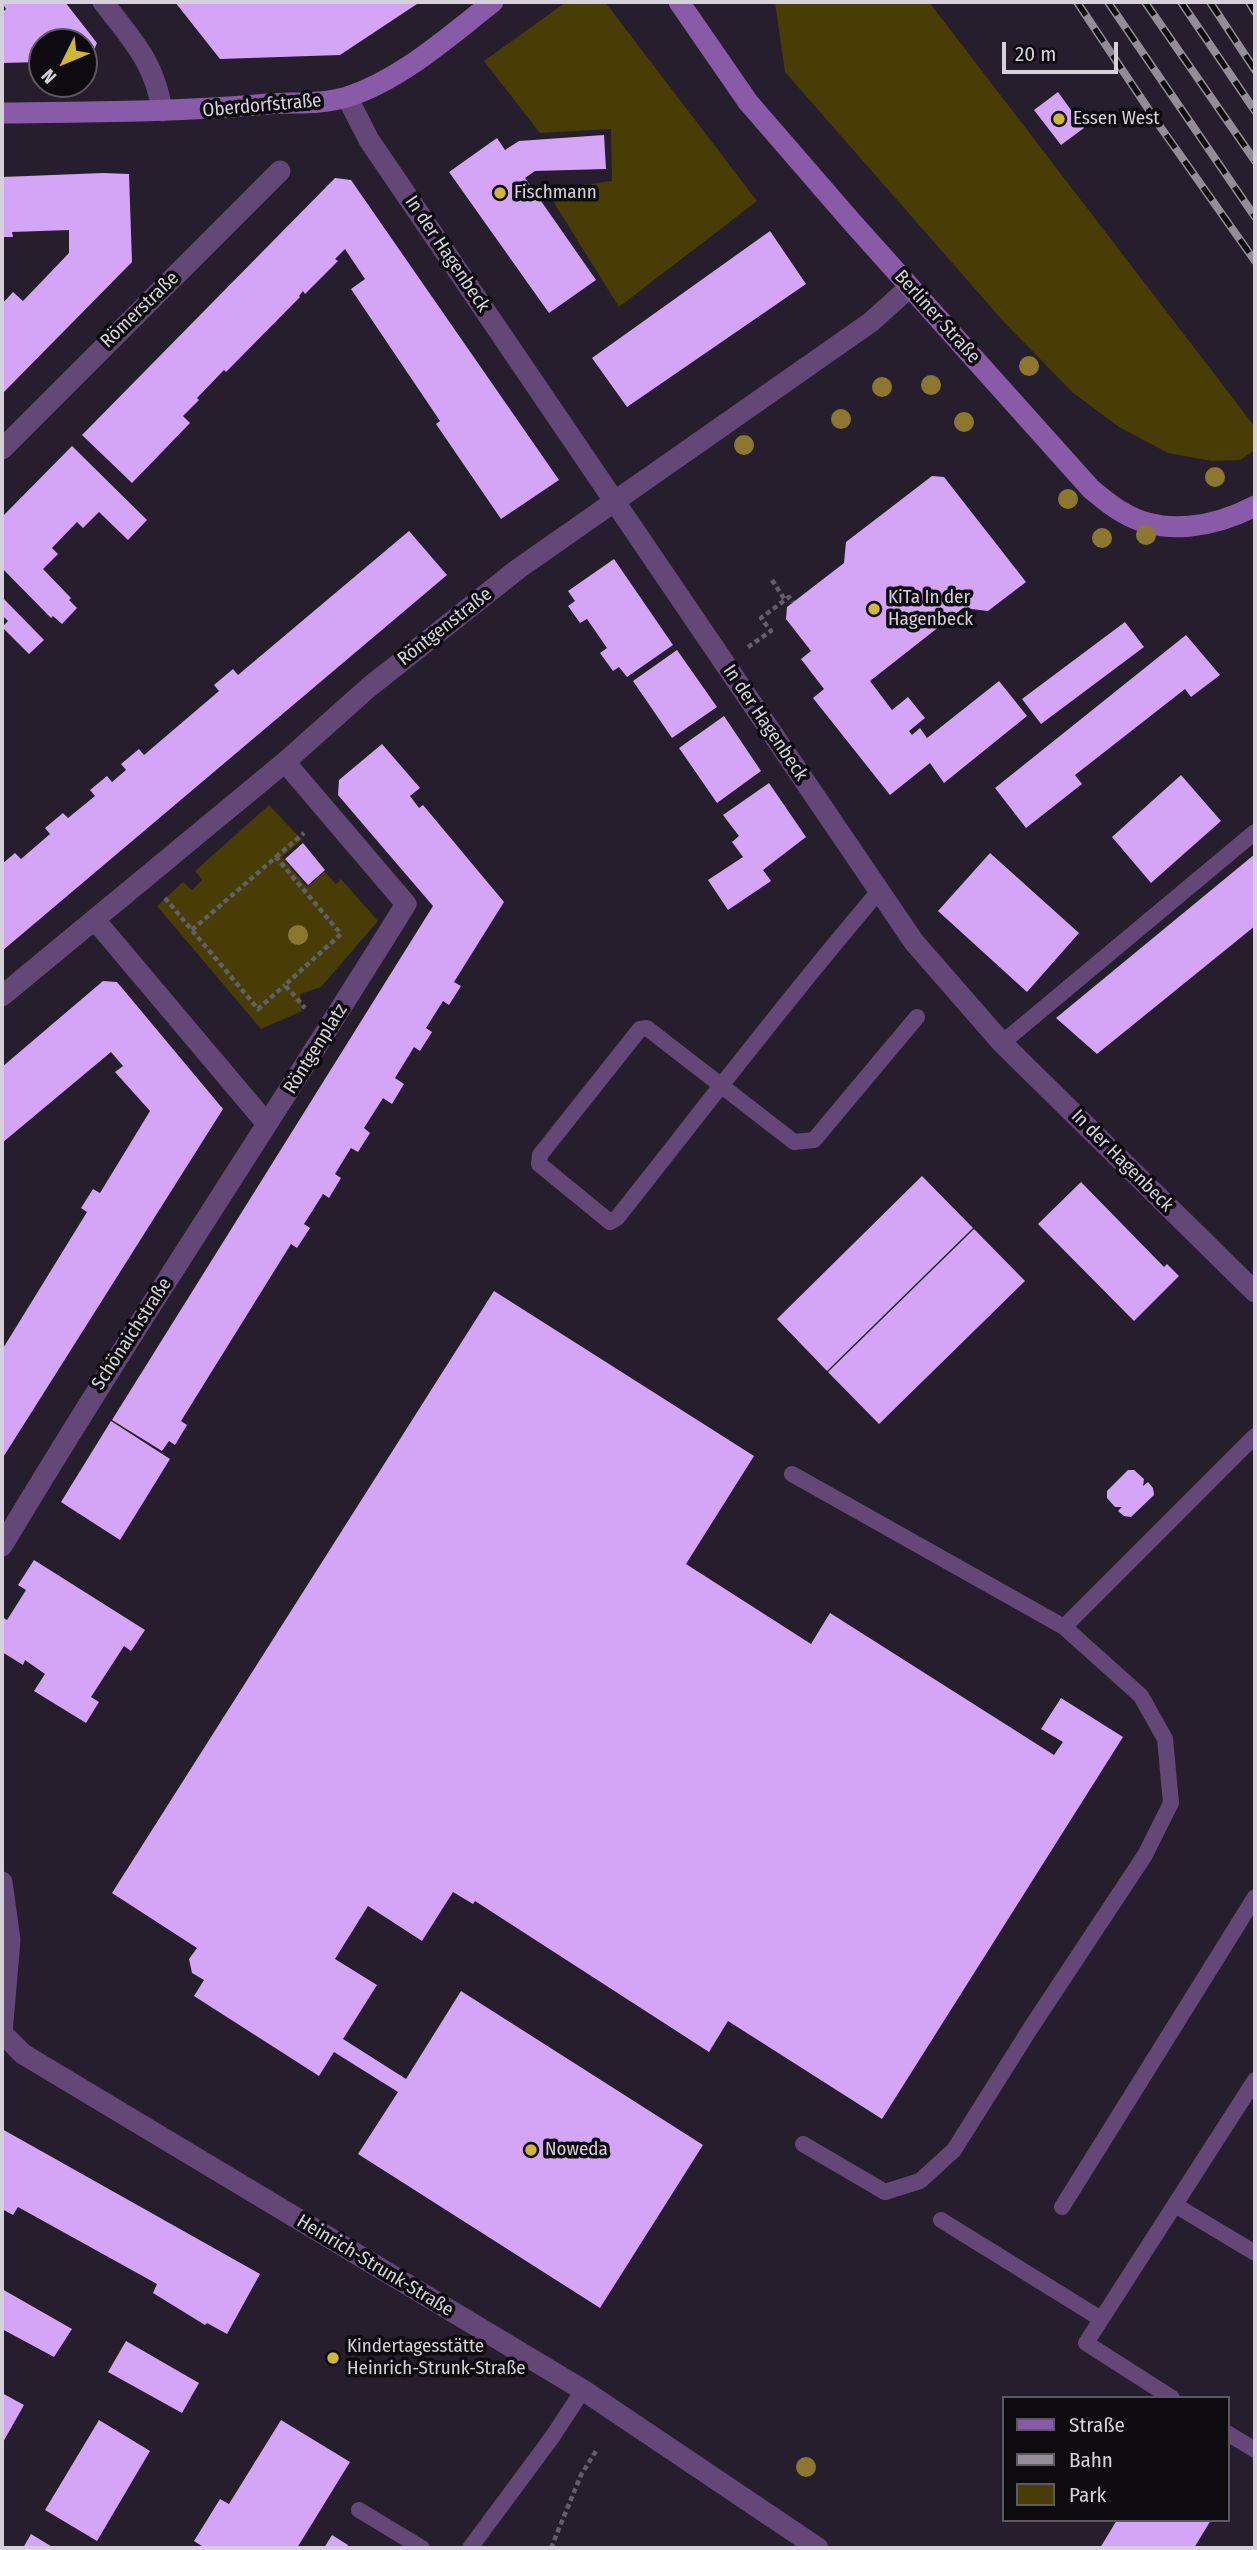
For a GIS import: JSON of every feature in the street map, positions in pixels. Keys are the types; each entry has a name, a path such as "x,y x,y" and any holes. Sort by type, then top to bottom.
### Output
{"street":[{"path":"103,2 145,57 159,86 162,111"},
{"name":"Oberdorfstraße","path":"2,113 162,111 314,103 347,97 404,68 494,2"},
{"name":"Berliner Straße","path":"679,2 748,102 1091,489 1122,512 1144,522 1169,526 1205,525 1255,506"},
{"name":"In der Hagenbeck","path":"347,97 369,140 914,942 1002,1043 1255,1292"},
{"name":"Römerstraße","path":"2,449 279,171"},
{"name":"Röntgenstraße","path":"2,996 285,762 368,688 518,569 871,322 910,287"},
{"name":"Röntgenplatz","path":"267,1124 407,904 285,762"},
{"path":"95,920 267,1124"},
{"name":"Schönaichstraße","path":"2,1546 87,1404 267,1124"},
{"path":"2,1882 10,1940 2,2033"},
{"name":"Heinrich-Strunk-Straße","path":"2,2033 23,2054 583,2390 818,2548"}],"lane":[{"path":"1002,1043 1255,832"},
{"path":"880,890 821,959 722,1085 617,1218 610,1222 539,1164 540,1155 640,1030 647,1028 722,1085 794,1142 814,1140 917,1017"},
{"path":"1064,1627 1255,1437"},
{"path":"792,1474 1064,1627 1141,1696 1166,1739 1171,1803 1145,1855 954,2150 920,2181 885,2192 803,2144"},
{"path":"1062,2207 1255,1897"},
{"path":"1169,2396 1086,2343 1255,2080"},
{"path":"1175,2205 1255,2253"},
{"path":"941,2220 1101,2319"},
{"path":"470,2548 553,2436 583,2390"},
{"path":"1229,2434 1255,2450"},
{"path":"359,2510 422,2548"}],"path":[{"path":"772,580 785,600"},
{"path":"752,644 771,631 761,618 789,597 793,602"},
{"path":"192,930 327,812"},
{"path":"147,876 258,1009 341,934 276,857"},
{"path":"285,985 326,1032"},
{"path":"551,2548 581,2475 596,2451"}],"green space":[{"path":"566,2 605,2 757,201 619,307 546,190 612,181 611,129 540,133 484,61"},
{"path":"775,2 929,2 1255,427 1255,450 1240,460 1212,461 1168,453 1119,427 1072,392 1004,322 785,72"},
{"path":"269,805 302,840 282,857 307,887 325,872 336,884 341,879 378,921 321,987 300,994 302,1011 261,1029 157,906 183,882 192,890 202,880 195,871"}],"building":[{"path":"2,2 65,2 85,28 28,28 28,62 2,63 2,13 6,9"},
{"path":"175,2 420,2 340,55 220,59"},
{"name":"Essen West","path":"1058,92 1084,128 1061,145 1034,110"},
{"name":"Fischmann","path":"604,135 606,169 535,171 525,178 596,280 549,313 449,172 497,138 505,150 519,141"},
{"path":"129,174 132,262 2,394 2,304 13,292 23,301 69,253 69,230 12,232 13,237 2,237 2,177"},
{"path":"335,178 351,180 559,480 501,519 436,424 440,421 351,289 365,279 345,249 335,259 338,261 305,294 303,291 226,372 224,370 197,398 199,400 183,416 190,423 132,483 82,435"},
{"path":"770,231 806,284 627,407 592,358"},
{"path":"72,446 147,520 128,540 99,512 83,528 77,522 52,548 58,554 43,569 77,608 62,624 53,616 51,618 2,568 2,517"},
{"name":"KiTa In der Hagenbeck","path":"932,476 944,477 1026,582 988,611 963,608 870,681 892,710 908,697 925,718 909,731 912,735 920,728 927,738 999,681 1027,716 944,783 930,763 890,795 813,698 824,689 801,659 811,651 786,619 787,607 844,563 846,542"},
{"path":"409,531 447,575 2,951 2,864 15,853 21,859 50,834 45,828 63,813 68,818 95,796 90,790 107,776 112,782 126,770 121,764 139,749 144,755 219,691 214,685 233,669 238,675"},
{"path":"614,559 673,645 627,677 619,667 613,671 600,653 607,648 587,619 580,623 568,606 575,601 568,591"},
{"path":"2,597 44,640 29,654 2,627 8,621 2,615"},
{"path":"1125,622 1144,647 1041,724 1022,699"},
{"path":"1186,635 1220,675 1191,697 1185,689 1075,775 1082,784 1026,828 995,788"},
{"path":"677,650 717,707 672,738 633,681"},
{"path":"724,716 761,771 717,803 679,748"},
{"path":"382,744 420,788 410,796 419,808 423,805 504,902 454,982 461,986 449,1005 443,1001 426,1028 432,1032 420,1051 414,1047 395,1078 404,1084 392,1104 383,1098 364,1128 370,1133 358,1152 351,1148 335,1174 341,1178 329,1198 323,1194 304,1224 310,1228 297,1248 291,1244 181,1421 187,1425 175,1445 169,1441 162,1451 112,1420 433,906 338,795 339,780"},
{"path":"1181,775 1221,821 1151,883 1112,837"},
{"path":"769,783 806,837 763,870 771,881 728,910 708,880 743,857 732,842 739,836 723,815"},
{"path":"303,843 325,870 308,885 285,859"},
{"path":"990,853 1079,933 1027,992 938,911"},
{"path":"1255,854 1255,926 1097,1054 1056,1018"},
{"path":"103,981 117,982 223,1109 2,1459 2,1350 87,1212 81,1208 93,1189 100,1193 150,1111 115,1072 123,1066 111,1052 2,1143 2,1067"},
{"path":"922,1176 973,1228 827,1371 777,1319"},
{"path":"1081,1182 1164,1267 1167,1264 1179,1276 1134,1321 1038,1224"},
{"path":"974,1229 1025,1281 879,1424 828,1372"},
{"path":"494,1291 754,1456 686,1564 811,1644 830,1613 1054,1755 1063,1742 1041,1729 1061,1698 1123,1737 882,2119 728,2021 709,2052 475,1901 473,1904 453,1892 422,1941 368,1906 335,1959 377,1985 343,2039 406,2079 461,1991 703,2145 600,2308 358,2154 398,2092 334,2052 319,2076 194,1996 204,1980 192,1973 189,1959 197,1948 112,1893"},
{"path":"111,1421 170,1459 120,1540 61,1502"},
{"path":"1128,1470 1134,1470 1144,1479 1143,1486 1148,1482 1154,1495 1131,1517 1124,1516 1118,1511 1122,1507 1115,1507 1107,1498 1107,1491"},
{"path":"34,1560 145,1630 131,1651 124,1646 91,1697 99,1702 86,1723 34,1691 45,1674 25,1660 23,1665 2,1652 2,1617 7,1620 26,1590 18,1585"},
{"path":"2,2129 260,2274 227,2334 207,2323 205,2325 153,2293 157,2284 18,2207 13,2215 2,2209"},
{"path":"2,2289 72,2329 54,2357 2,2329"},
{"path":"126,2341 199,2383 182,2413 108,2372"},
{"path":"2,2393 24,2405 2,2444"},
{"path":"99,2420 150,2451 97,2541 45,2510"},
{"path":"281,2420 350,2462 297,2548 205,2548 194,2541 220,2499 229,2504"},
{"path":"1116,2522 1210,2522 1194,2548 1100,2548"},
{"path":"31,2534 54,2548 23,2548"},
{"path":"332,2535 348,2545 346,2548 324,2548"}],"railway":[{"path":"1077,2 1255,261"},
{"path":"1108,2 1255,217"},
{"path":"1145,2 1255,161"},
{"path":"1181,2 1255,111"},
{"path":"1210,2 1255,70"},
{"path":"1249,2 1255,12"}],"place":[{"name":"Essen West","path":"1059,119"},
{"name":"Fischmann","path":"500,193"},
{"name":"KiTa In der Hagenbeck","path":"874,609"},
{"name":"Noweda","path":"531,2150"},
{"name":"Kindertagesstätte Heinrich-Strunk-Straße","path":"333,2358"}]}
